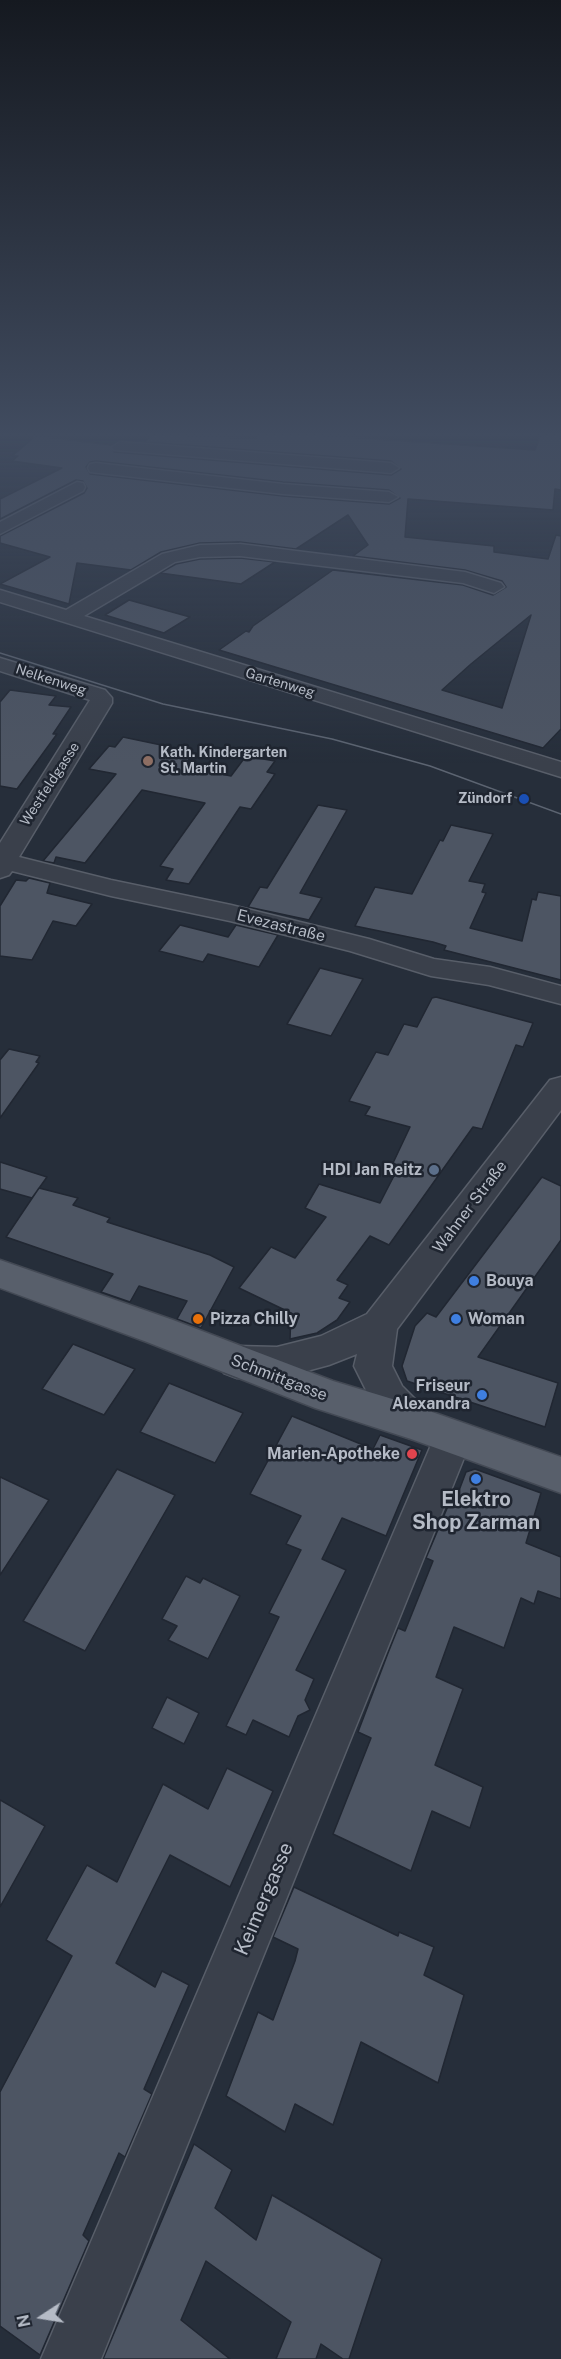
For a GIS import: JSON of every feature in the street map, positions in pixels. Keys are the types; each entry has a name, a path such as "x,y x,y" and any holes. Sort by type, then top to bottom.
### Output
{"main road":[{"name":"Schmittgasse","path":"0,1274 160,1331 328,1396 561,1475"}],"street":[{"path":"68,617 169,558 210,550 240,550 456,577 494,587"},
{"name":"Gartenweg","path":"0,596 561,770"},
{"name":"Nelkenweg","path":"0,664 101,698"},
{"name":"Westfeldgasse","path":"2,864 13,843 51,787 101,703 101,698"},
{"name":"Evezastraße","path":"2,864 241,916 359,945 431,967 490,976 561,995"},
{"name":"Wahner Straße","path":"237,1362 278,1363 329,1350 380,1325 561,1088"},
{"name":"Wahner Straße","path":"380,1325 373,1366 389,1398 433,1430"},
{"name":"Keimergasse","path":"71,2359 264,1899 433,1430"}],"building":[{"path":"4,544 195,544 161,552 131,570 77,563 69,604 0,584 50,557"},
{"path":"257,544 304,544 296,549"},
{"path":"475,544 494,546 494,552 548,559 553,544 561,544 561,729 543,748 219,650 246,631 249,632 253,626 333,570 463,585 493,595 506,587 502,581 465,570 353,556 368,545","holes":["531,615 502,708 442,690"]},
{"path":"240,558 275,562 241,584 160,573 176,564 200,559"},
{"path":"129,600 190,617 164,633 105,615"},
{"path":"10,690 56,696 49,705 71,707 53,734 57,734 17,789 0,786 0,702"},
{"path":"123,737 193,754 184,766 231,776 246,756 275,761 267,772 275,774 251,809 240,807 189,884 166,880 173,869 160,866 205,803 142,790 85,863 56,857 54,863 43,861 116,774 89,769 109,746 115,747"},
{"path":"318,805 347,810 300,893 322,898 309,920 248,907 260,887 267,888"},
{"path":"451,825 493,834 469,881 485,884 482,892 486,893 470,928 522,941 532,899 536,900 538,892 561,896 561,980 444,950 446,946 433,942 355,926 375,887 412,894 440,840 443,841"},
{"path":"29,878 50,883 47,893 92,904 76,926 53,921 32,960 0,956 0,906 16,880 26,881"},
{"path":"180,925 228,937 236,925 278,935 259,967 208,954 203,962 159,951"},
{"path":"320,968 363,979 331,1036 287,1024"},
{"path":"436,997 533,1023 523,1047 516,1045 482,1129 473,1127 389,1245 370,1236 337,1280 348,1285 339,1298 350,1302 337,1320 317,1333 290,1339 291,1313 239,1288 271,1247 295,1258 326,1217 305,1208 319,1184 380,1203 399,1166 393,1163 410,1127 365,1115 370,1107 349,1101 376,1052 388,1055 404,1024 417,1027 432,998"},
{"path":"9,1049 40,1056 36,1062 39,1063 0,1118 0,1060"},
{"path":"0,1162 47,1177 32,1198 0,1189"},
{"path":"542,1177 561,1186 561,1240 478,1357 558,1383 545,1427 407,1381 402,1366 415,1326 427,1313 436,1317"},
{"path":"39,1188 78,1198 73,1205 110,1218 107,1222 210,1255 234,1267 201,1328 177,1319 187,1301 139,1286 130,1302 101,1292 113,1274 6,1237"},
{"path":"73,1344 135,1369 104,1415 42,1389"},
{"path":"169,1383 243,1413 215,1463 140,1432"},
{"path":"292,1416 373,1449 380,1435 422,1450 386,1536 342,1518 322,1559 346,1570 296,1670 314,1679 305,1700 310,1710 298,1716 289,1737 253,1720 246,1735 226,1726 279,1617 269,1613 301,1550 286,1544 301,1516 250,1494"},
{"path":"117,1469 175,1495 85,1651 23,1621"},
{"path":"475,1469 541,1493 526,1543 561,1557 561,1599 538,1591 534,1604 521,1598 504,1648 454,1627 436,1677 463,1689 435,1765 483,1787 470,1828 432,1811 411,1871 333,1834 371,1738 358,1732 388,1653 398,1628 405,1631 433,1561 426,1558 451,1499 455,1501 466,1472"},
{"path":"0,1477 49,1500 0,1575"},
{"path":"186,1576 200,1583 203,1578 240,1596 208,1659 168,1640 177,1626 162,1619"},
{"path":"167,1697 199,1713 184,1744 152,1728"},
{"path":"227,1768 273,1791 230,1887 170,1855 116,1963 155,1987 162,1971 189,1985 144,2089 152,2094 125,2157 119,2153 83,2235 89,2241 40,2355 0,2326 0,2092 72,1956 46,1940 87,1865 117,1882 163,1784 208,1809"},
{"path":"0,1800 45,1826 0,1907"},
{"path":"294,1887 398,1936 399,1932 434,1947 424,1975 464,1995 438,2083 361,2042 333,2125 295,2104 285,2132 226,2096 258,2012 273,2020 295,1961 298,1949 273,1937"},
{"path":"194,2144 232,2170 215,2208 256,2240 272,2195 382,2259 349,2359 343,2359 321,2344 316,2359 276,2359 291,2322 206,2261 181,2320 230,2359 103,2359"}],"tram line":[{"path":"0,653 163,704 332,739 430,766 561,814"}],"place":[{"name":"Kath. Kindergarten St. Martin","path":"148,761"},
{"name":"Zündorf","path":"524,799"},
{"name":"HDI Jan Reitz","path":"434,1170"},
{"name":"Bouya","path":"474,1281"},
{"name":"Pizza Chilly","path":"198,1319"},
{"name":"Woman","path":"456,1319"},
{"name":"Friseur Alexandra","path":"482,1395"},
{"name":"Marien-Apotheke","path":"412,1454"},
{"name":"Elektro Shop Zarman","path":"476,1479"}]}
